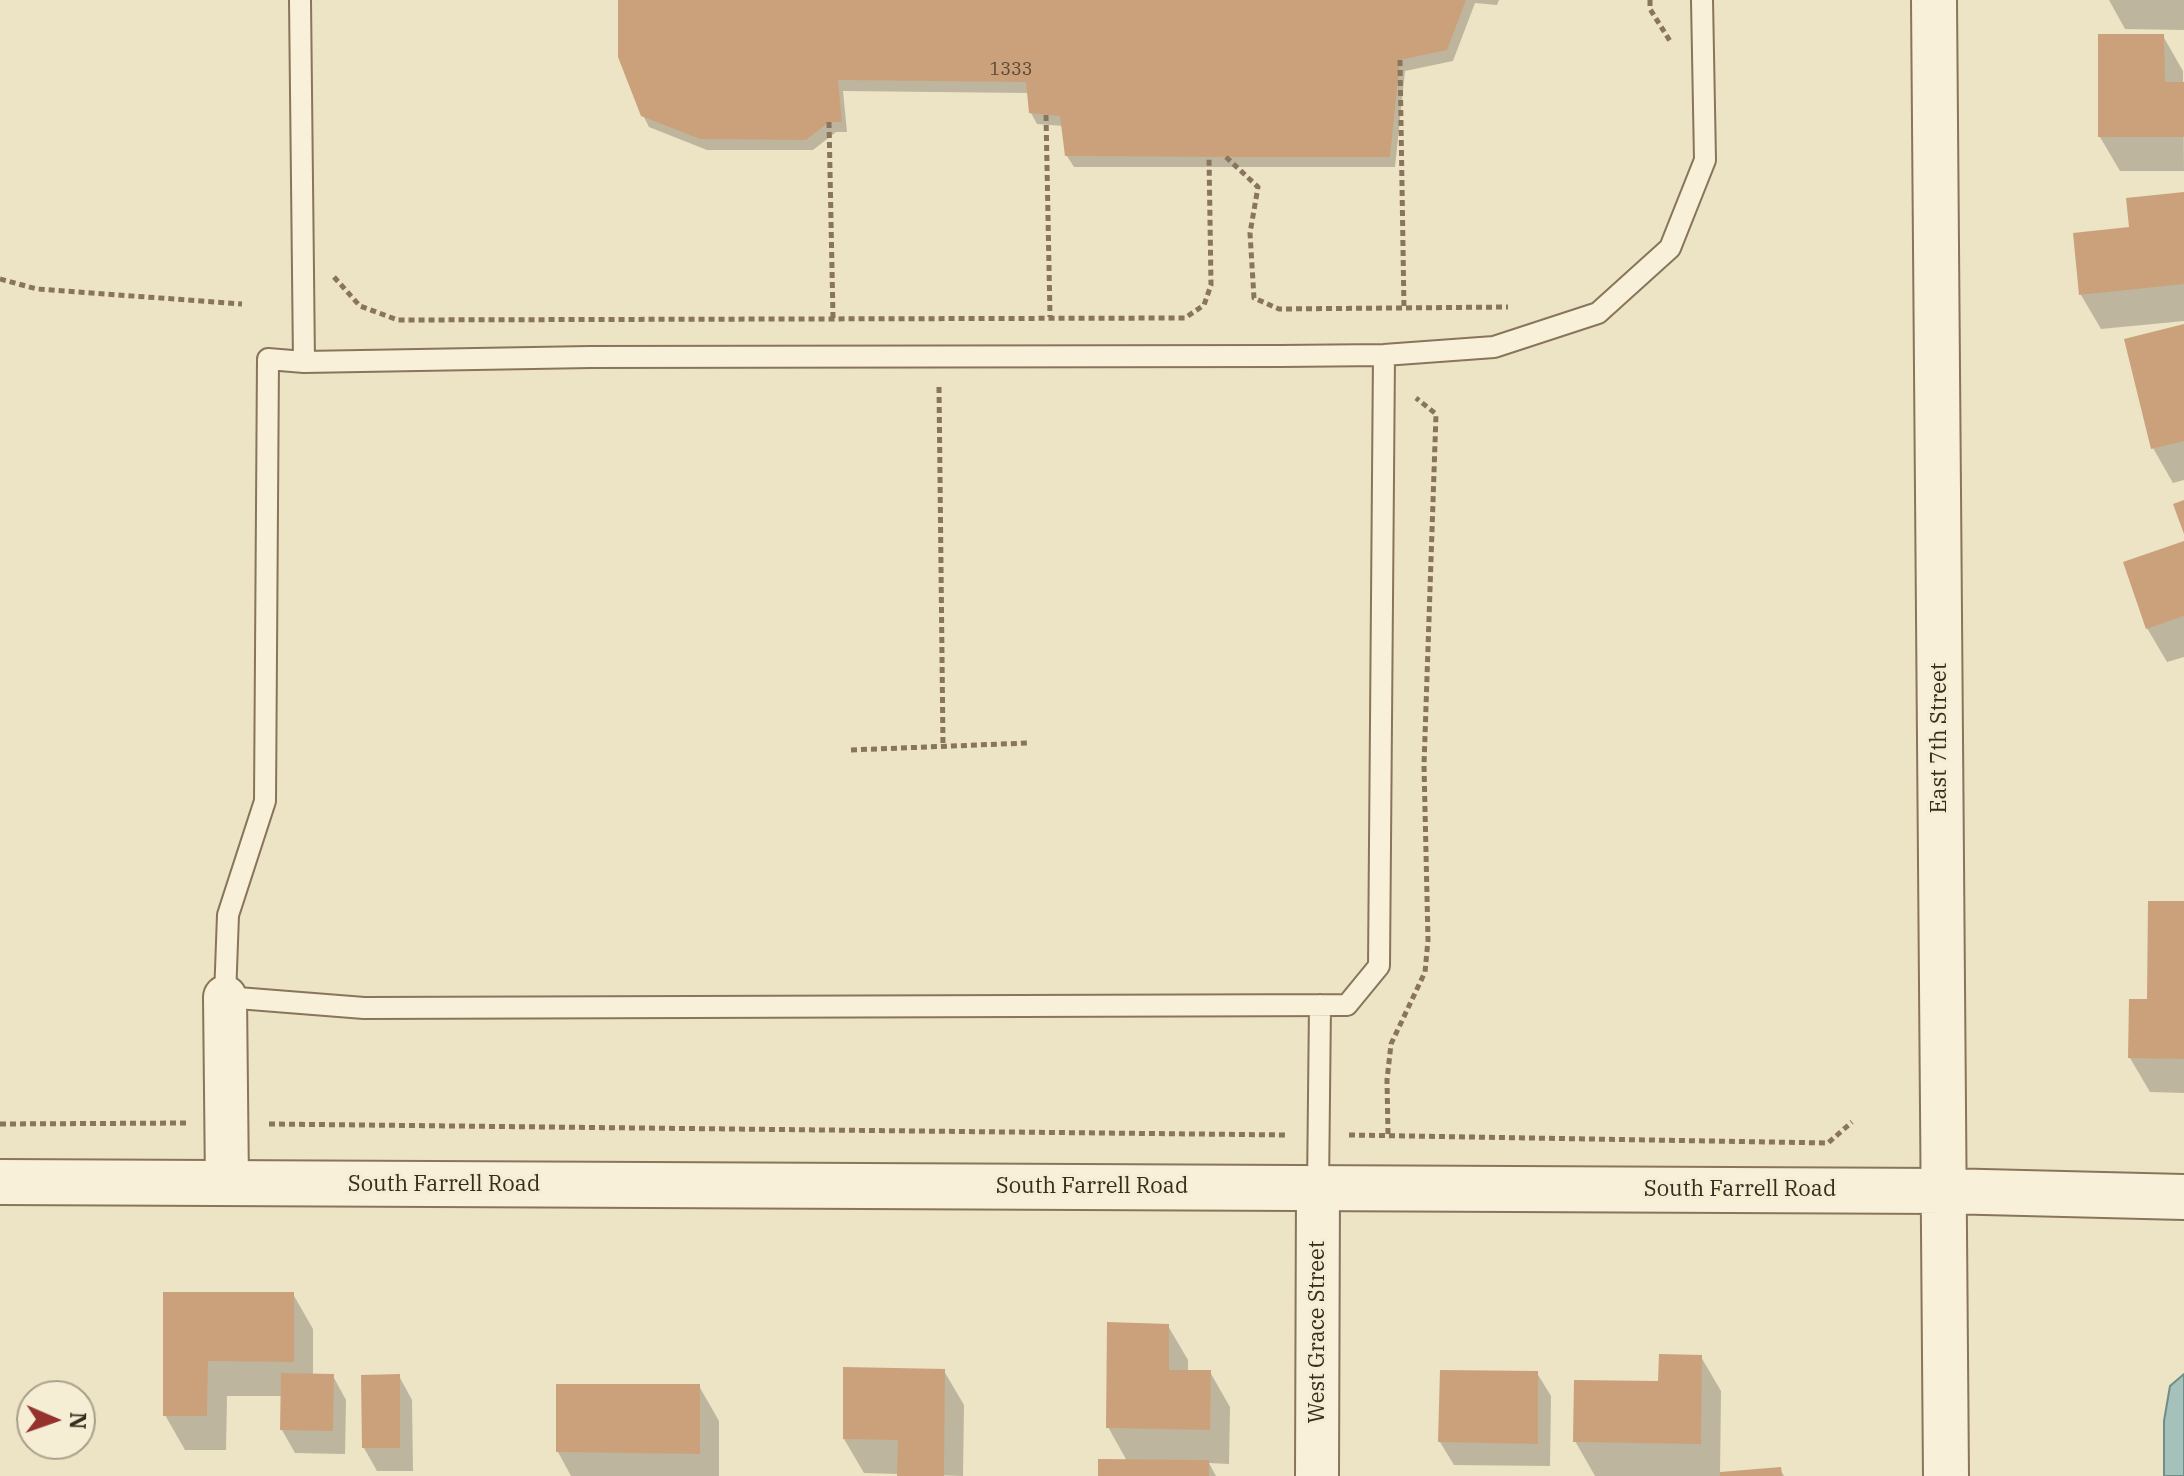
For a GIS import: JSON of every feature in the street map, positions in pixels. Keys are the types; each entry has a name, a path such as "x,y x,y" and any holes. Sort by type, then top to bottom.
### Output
{"street":[{"name":"East 7th Street","path":"1934,0 1946,1476"},
{"path":"225,997 227,1184"},
{"name":"South Farrell Road","path":"0,1182 1944,1191 2184,1197"},
{"name":"West Grace Street","path":"1317,1476 1318,1188"}],"lane":[{"path":"300,0 304,362"},
{"path":"1384,355 1379,966 1347,1005 364,1008 225,997 228,915 265,801 268,359 304,362 590,357 1384,355 1494,347 1598,313 1670,248 1705,160 1702,0"},
{"path":"1318,1188 1320,1005"}],"path":[{"path":"1650,0 1650,9 1673,46"},
{"path":"1400,60 1404,310"},
{"path":"1046,115 1050,318"},
{"path":"829,122 833,318"},
{"path":"333,276 360,306 398,320 1185,318 1204,305 1211,285 1209,156"},
{"path":"1226,157 1258,187 1250,233 1254,298 1279,309 1518,307"},
{"path":"0,279 37,289 242,304"},
{"path":"939,384 943,746"},
{"path":"1388,1134 1387,1080 1391,1044 1425,972 1428,940 1424,765 1436,414 1415,398"},
{"path":"851,750 1027,743"},
{"path":"0,1124 227,1123 1388,1134 1828,1143 1852,1122"}],"water":[{"path":"2184,1374 2184,1476 2164,1476 2164,1421 2170,1386"}],"building":[{"path":"618,0 1466,0 1447,50 1400,60 1390,157 1226,157 1065,156 1060,116 1029,113 1026,82 838,80 842,122 829,122 806,140 700,139 641,116 618,57"},
{"path":"2098,34 2164,34 2165,82 2184,82 2184,137 2098,137"},
{"path":"2184,192 2184,284 2079,295 2073,233 2129,227 2126,198"},
{"path":"2184,324 2184,441 2151,449 2124,339"},
{"path":"2184,500 2184,534 2173,504"},
{"path":"2184,541 2184,616 2146,629 2123,562"},
{"path":"2148,901 2184,901 2184,1059 2128,1058 2129,999 2147,999"},
{"path":"163,1292 294,1292 294,1362 208,1361 207,1416 163,1416"},
{"path":"1107,1322 1169,1324 1169,1370 1211,1370 1210,1430 1106,1428"},
{"path":"1659,1354 1702,1355 1701,1444 1573,1442 1574,1380 1658,1381"},
{"path":"843,1367 945,1369 944,1476 897,1476 898,1440 843,1439"},
{"path":"1440,1370 1538,1371 1538,1444 1438,1442"},
{"path":"281,1373 334,1374 333,1431 280,1430"},
{"path":"400,1374 400,1448 362,1448 361,1375"},
{"path":"556,1384 700,1384 700,1454 556,1452"},
{"path":"1098,1459 1209,1460 1209,1476 1098,1476"},
{"path":"1781,1467 1782,1476 1720,1476 1720,1472"}]}
